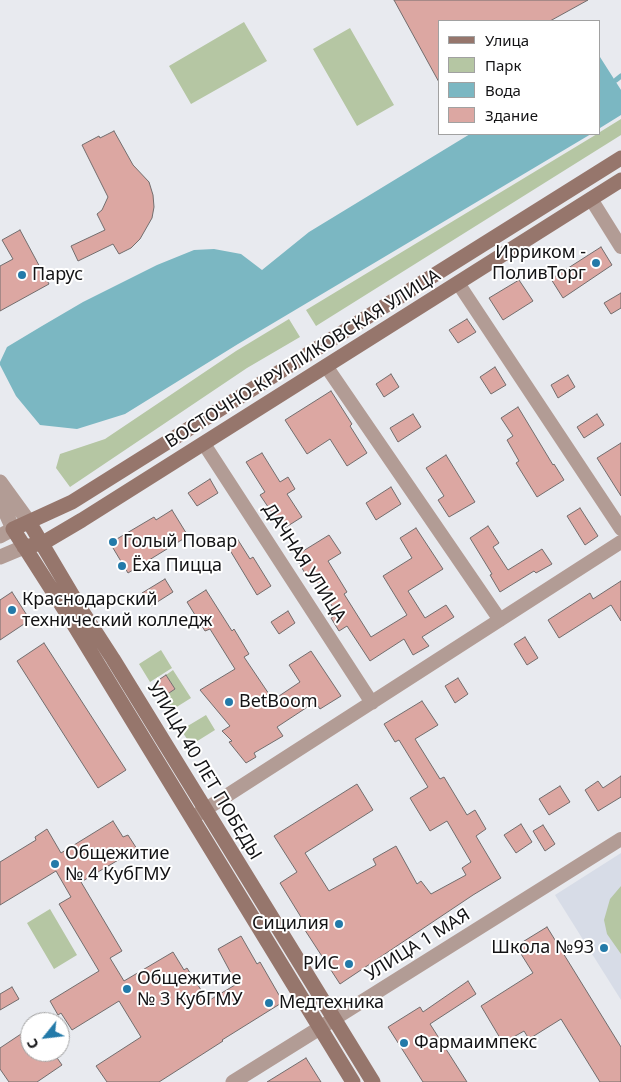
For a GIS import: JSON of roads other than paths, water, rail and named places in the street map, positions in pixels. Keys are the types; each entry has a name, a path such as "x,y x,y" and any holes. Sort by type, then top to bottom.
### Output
{"main road":[{"name":"ВОСТОЧНО-КРУГЛИКОВСКАЯ УЛИЦА","path":"6,532 72,502 105,482 621,158"},
{"name":"ВОСТОЧНО-КРУГЛИКОВСКАЯ УЛИЦА","path":"24,547 43,543 204,444 621,180"},
{"name":"УЛИЦА 40 ЛЕТ ПОБЕДЫ","path":"29,522 80,608 374,1082"},
{"name":"УЛИЦА 40 ЛЕТ ПОБЕДЫ","path":"6,532 24,547 158,761 320,1028"},
{"path":"320,1028 353,1082"}],"street":[{"path":"591,199 621,247"},
{"path":"458,283 621,529"},
{"path":"326,366 500,620"},
{"name":"ДАЧНАЯ УЛИЦА","path":"204,444 372,703"},
{"name":"УЛИЦА 40 ЛЕТ ПОБЕДЫ","path":"0,482 29,522"},
{"name":"УЛИЦА 40 ЛЕТ ПОБЕДЫ","path":"0,500 6,532"},
{"path":"192,818 621,542"},
{"name":"ВОСТОЧНО-КРУГЛИКОВСКАЯ УЛИЦА","path":"0,557 24,547"},
{"name":"УЛИЦА 1 МАЯ","path":"233,1082 621,839"}],"water":[{"path":"601,59 621,90 621,115 601,127"},
{"path":"468,135 589,135 238,344 125,414 77,429 40,425 16,396 0,365 7,347 83,302 157,265 194,250 214,249 241,254 262,270 309,232"}],"waterway":[{"path":"616,80 621,76"}],"place":[{"name":"Ирриком - ПоливТорг","path":"596,263"},
{"name":"Парус","path":"22,275"},
{"name":"Голый Повар","path":"113,542"},
{"name":"Ёха Пицца","path":"122,566"},
{"name":"Краснодарский технический колледж","path":"12,610"},
{"name":"BetBoom","path":"229,702"},
{"name":"Общежитие № 4 КубГМУ","path":"55,864"},
{"name":"Сицилия","path":"339,924"},
{"name":"Школа №93","path":"604,948"},
{"name":"РИС","path":"349,964"},
{"name":"Общежитие № 3 КубГМУ","path":"127,989"},
{"name":"Медтехника","path":"269,1003"},
{"name":"Фармаимпекс","path":"404,1043"}]}
